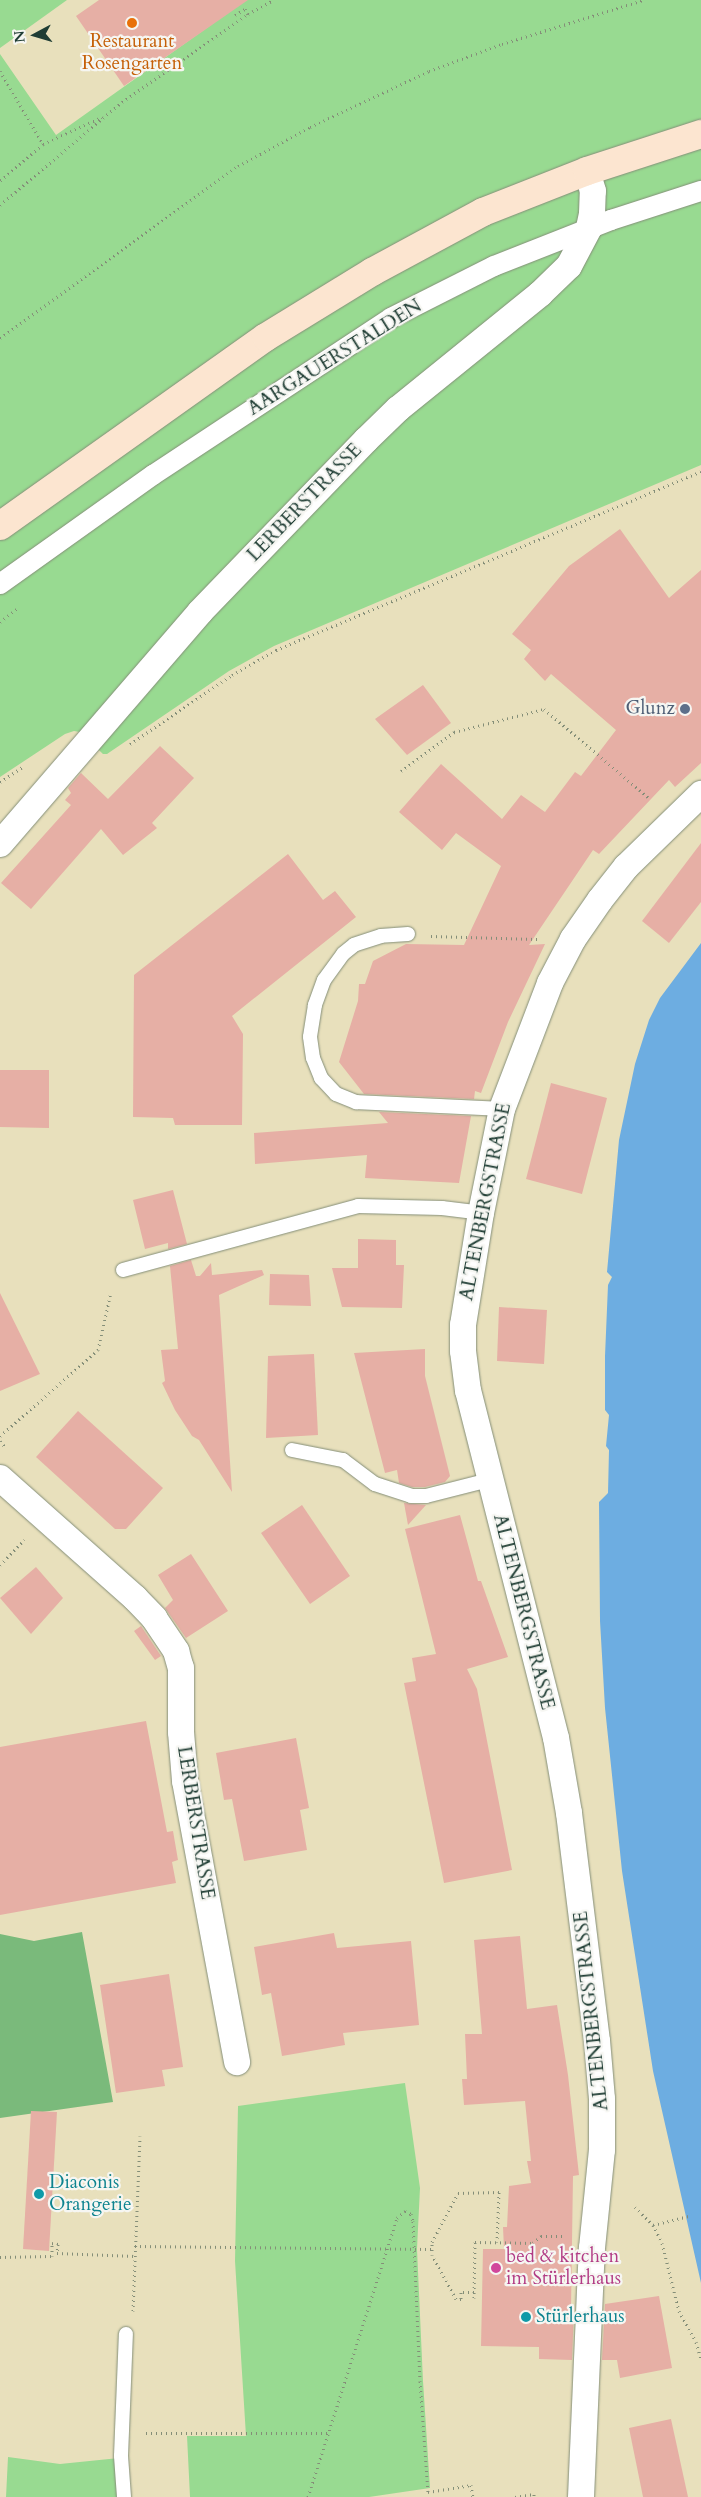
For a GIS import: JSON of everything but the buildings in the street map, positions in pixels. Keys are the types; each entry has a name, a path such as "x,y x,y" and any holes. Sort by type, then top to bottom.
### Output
{"main road":[{"path":"0,526 266,338 372,272 483,212 587,171 701,134"}],"street":[{"name":"LERBERSTRASSE","path":"0,844 200,612 398,409 540,294 569,266 589,228 593,191 587,171"},
{"name":"AARGAUERSTALDEN","path":"0,584 153,475 391,318 494,266 589,228 701,191"},
{"name":"ALTENBERGSTRASSE","path":"581,2497 592,2248 602,2150 602,2099 598,2051 571,1823 556,1738 489,1480 468,1391 462,1351 465,1305 480,1213 502,1109 550,983 573,939 626,868 674,818 701,794"},
{"name":"LERBERSTRASSE","path":"0,1478 135,1598 154,1618 176,1651 181,1668 181,1732 185,1781 237,2062"}],"lane":[{"path":"408,934 381,936 354,945 343,954 324,980 315,1005 310,1037 313,1058 320,1078 336,1094 356,1102 502,1109"},
{"path":"123,1270 358,1206 442,1208 480,1213"},
{"path":"292,1450 343,1460 375,1484 411,1496 426,1496 489,1480"},
{"path":"124,2497 121,2456 126,2334"}],"path":[{"path":"0,205 122,102 248,14 273,0"},
{"path":"0,338 238,166 310,127 372,96 438,67 582,17 643,0"},
{"path":"235,15 245,9 248,14"},
{"path":"0,71 43,144"},
{"path":"0,180 43,144 103,118"},
{"path":"129,745 232,675 276,650 701,471"},
{"path":"401,771 454,732 544,709 674,818"},
{"path":"408,934 475,939 573,939"},
{"path":"0,1436 98,1350 114,1276 123,1270"},
{"path":"126,2334 132,2333 140,2136"},
{"path":"474,2292 461,2292 460,2299 456,2299 432,2255 431,2249 432,2242 458,2193 499,2192 497,2242"},
{"path":"635,2207 653,2225 662,2243 679,2311 696,2342 701,2358"},
{"path":"308,2497 397,2218 401,2212 409,2212 413,2217 420,2390 428,2492 471,2485 473,2497"},
{"path":"653,2225 690,2216"},
{"path":"474,2298 475,2242 533,2243"},
{"path":"0,2257 52,2256 52,2243 58,2244 57,2253 135,2256"},
{"path":"135,2246 431,2249"},
{"path":"144,2433 328,2433"},
{"path":"515,2497 534,2494 534,2497"}],"green space":[{"path":"0,0 67,0 0,48"},
{"path":"246,0 701,0 701,465 274,646 229,671 107,754 103,754 80,732 74,731 65,734 0,777 0,54 56,135"},
{"path":"82,1932 113,2102 0,2118 0,1934 34,1941"},
{"path":"405,2083 420,2188 417,2249 430,2488 369,2497 190,2497 187,2436 246,2436 235,2261 238,2106"},
{"path":"8,2457 60,2464 119,2458 122,2497 6,2497"}],"water":[{"path":"701,943 701,2283 653,2071 622,1871 605,1708 600,1621 599,1502 608,1493 609,1450 606,1446 609,1415 605,1410 605,1356 608,1285 612,1277 607,1272 619,1140 635,1064 649,1020 660,998"}],"place":[{"name":"Restaurant Rosengarten","path":"132,23"},
{"name":"Glunz","path":"685,709"},
{"name":"Diaconis Orangerie","path":"39,2194"},
{"name":"bed & kitchen im Stürlerhaus","path":"496,2268"},
{"name":"Stürlerhaus","path":"526,2317"}]}
